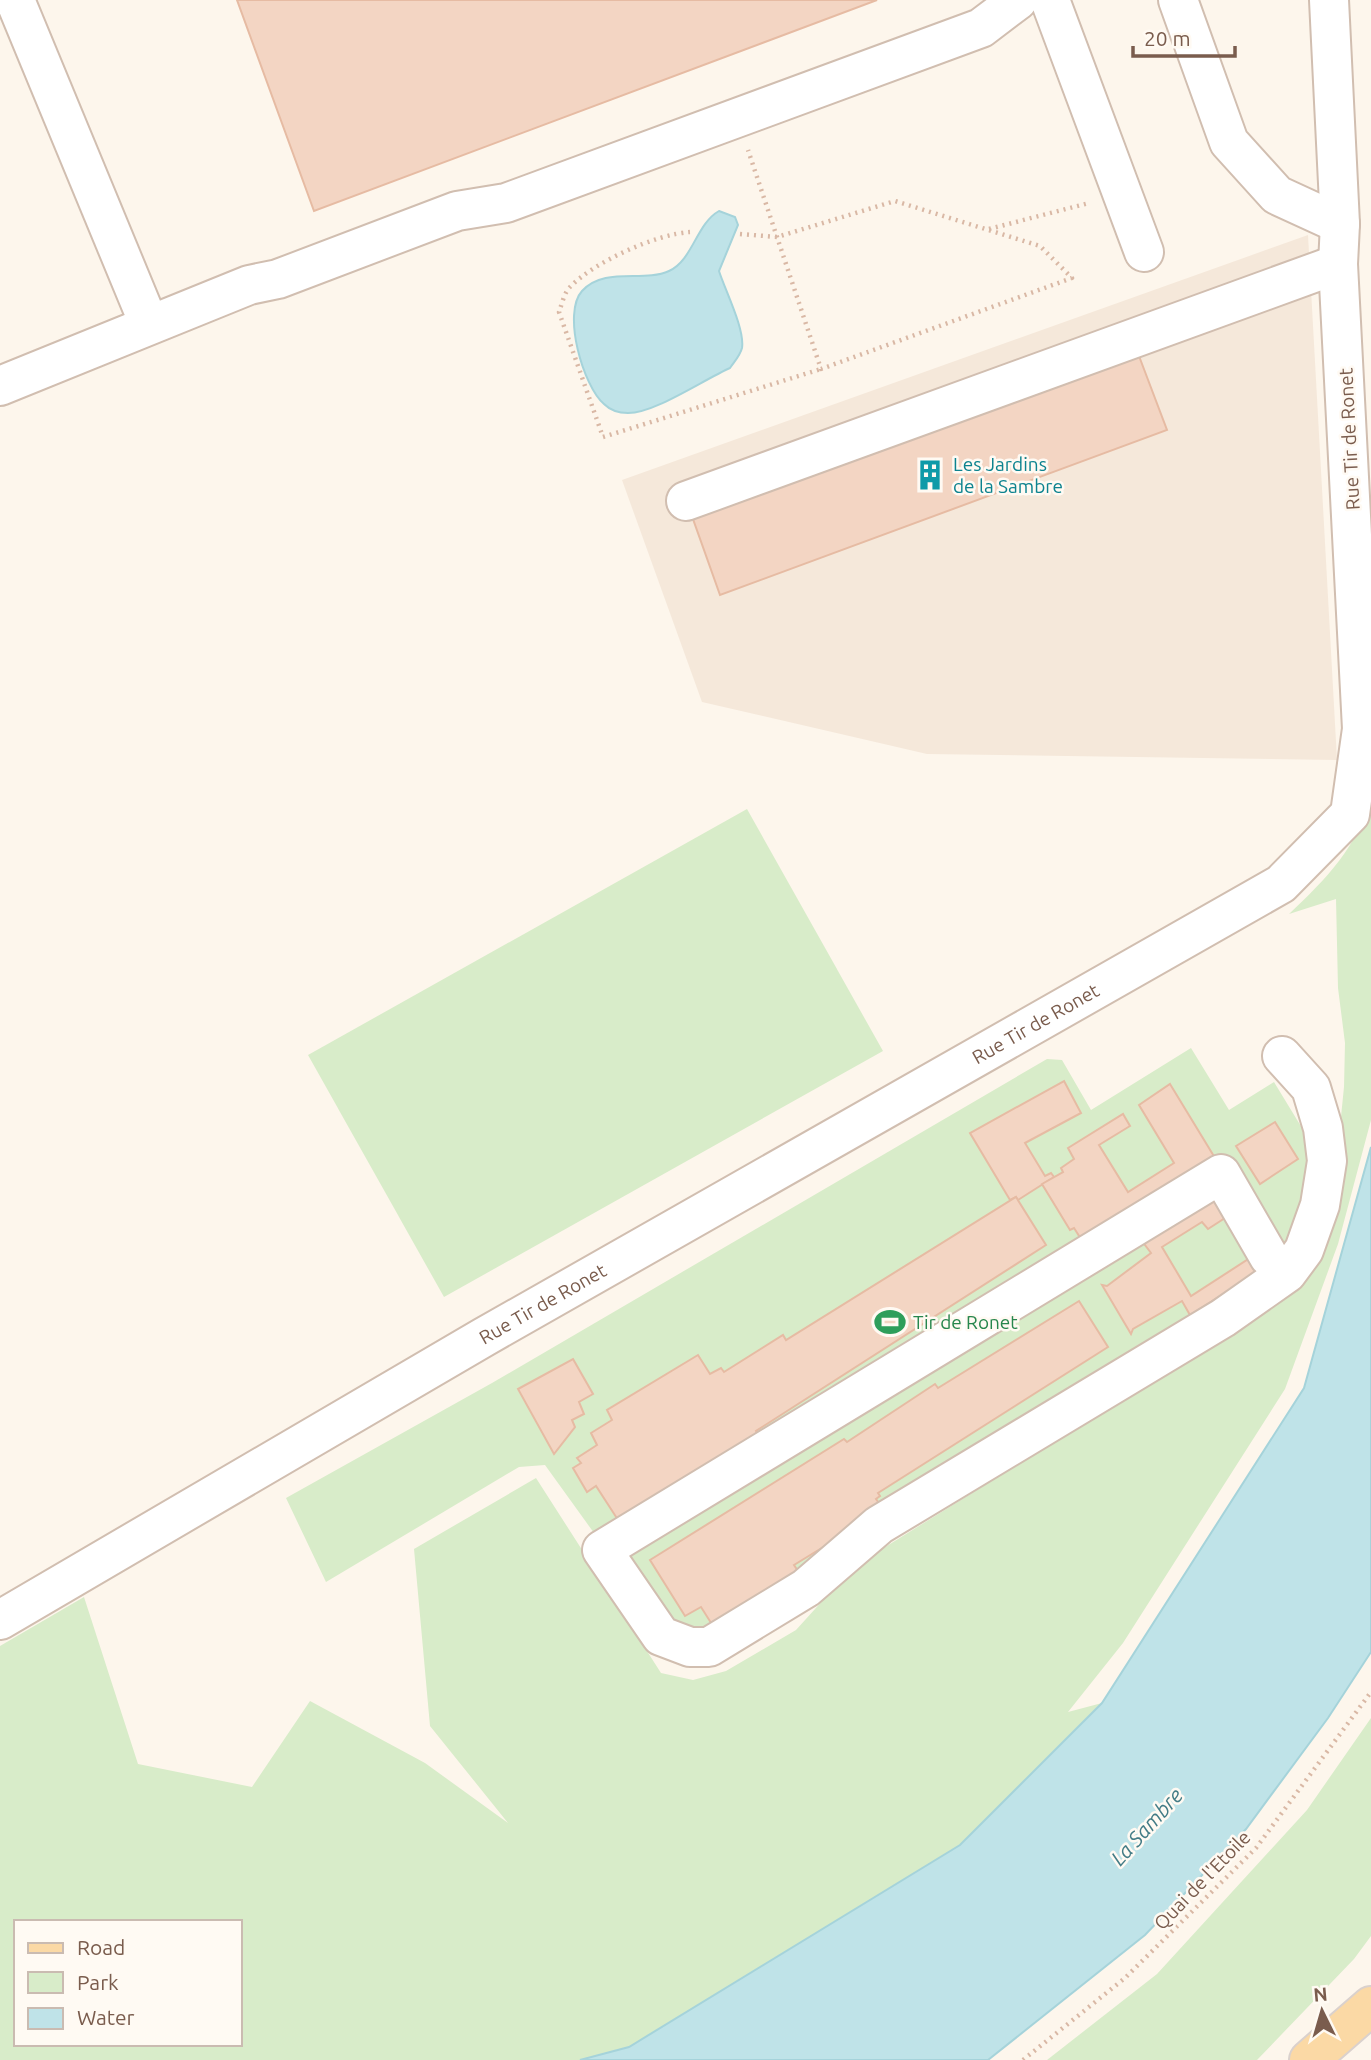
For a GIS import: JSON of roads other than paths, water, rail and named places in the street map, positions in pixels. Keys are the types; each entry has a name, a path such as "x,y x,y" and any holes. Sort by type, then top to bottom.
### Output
{"main road":[{"path":"1309,2060 1371,2006"}],"street":[{"path":"15,0 149,324"},
{"path":"0,386 149,324 457,211 506,203 981,28 1018,0"},
{"path":"1050,0 1144,253"},
{"path":"1178,0 1229,142 1277,195 1340,224"},
{"name":"Rue Tir de Ronet","path":"0,1620 496,1330 1281,884 1350,814 1362,729 1352,483 1338,264 1340,224 1329,0"},
{"path":"686,501 1338,264"},
{"path":"1269,1256 1221,1174 602,1550 661,1636 690,1647 709,1647 806,1588 879,1525 1223,1318 1287,1273 1304,1250 1320,1205 1327,1161 1323,1128 1311,1088 1282,1056"}],"water":[{"path":"719,211 735,217 738,225 719,271 741,331 740,354 730,368 652,408 625,413 612,410 596,395 583,366 575,332 576,301 591,283 602,279 648,276 669,271 677,266 705,224"},
{"name":"La Sambre","path":"1371,1147 1371,1652 1328,1718 1246,1829 1145,1935 988,2060 580,2060 629,2047 960,1845 1102,1703 1304,1388"}],"place":[{"name":"Les Jardins de la Sambre","path":"930,475"},
{"name":"Tir de Ronet","path":"890,1322"}]}
